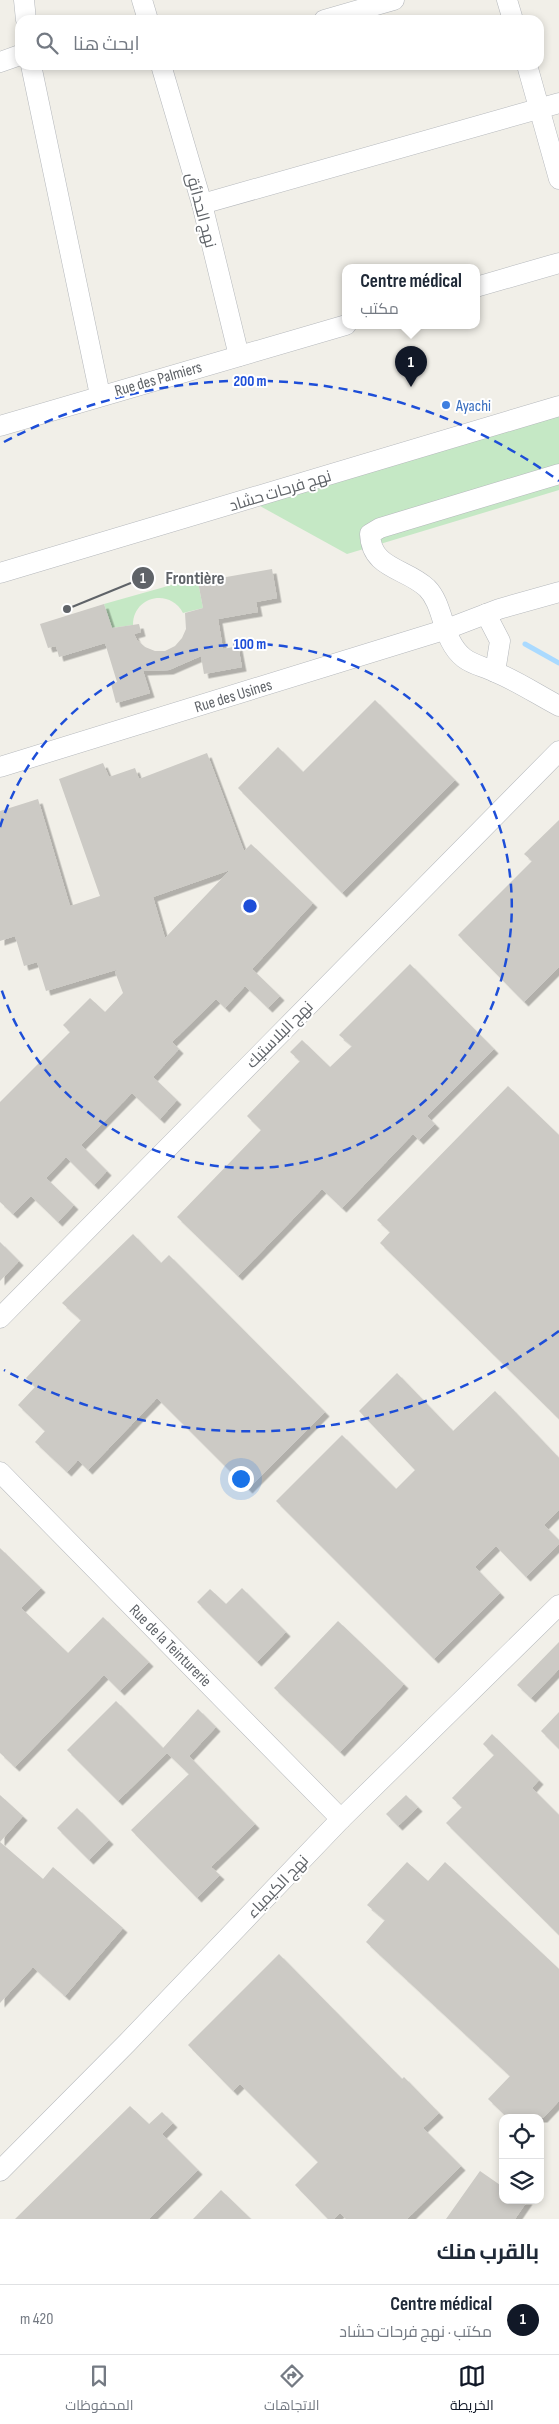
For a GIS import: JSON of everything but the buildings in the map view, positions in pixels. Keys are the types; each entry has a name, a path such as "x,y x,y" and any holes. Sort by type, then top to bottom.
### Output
{"street":[{"path":"24,0 26,15"},
{"path":"142,0 146,15"},
{"path":"342,15 394,0"},
{"path":"506,0 511,15"},
{"path":"0,62 15,57"},
{"path":"31,70 100,395"},
{"name":"نهج الحدائق","path":"164,70 202,204 239,356"},
{"path":"530,70 550,106 559,179"},
{"path":"202,204 550,106"},
{"path":"480,286 559,263"},
{"name":"Rue des Palmiers","path":"0,426 100,395 342,326"},
{"name":"نهج فرحات حشاد","path":"0,573 559,406"},
{"path":"559,474 380,528 370,534 370,547 378,558 426,588 434,598 444,630 463,657 472,664 495,672 559,706"},
{"name":"Rue des Usines","path":"0,767 444,630 486,614 559,592"},
{"path":"486,614 500,641 495,672"},
{"name":"نهج البلاستيك","path":"0,1318 559,751"},
{"name":"Rue de la Teinturerie","path":"0,1472 342,1819"},
{"name":"نهج الكيمياء","path":"0,2171 127,2043 342,1819 559,1605"}],"green space":[{"path":"559,396 559,490 347,554 240,495"},
{"path":"198,582 203,608 183,613 170,600 153,599 139,607 133,625 112,628 104,604 175,584"}],"waterway":[{"path":"525,644 559,663"}],"place":[{"name":"Centre médical","path":"411,387"},
{"name":"Ayachi","path":"446,405"},
{"name":"Frontière","path":"67,609"}]}
